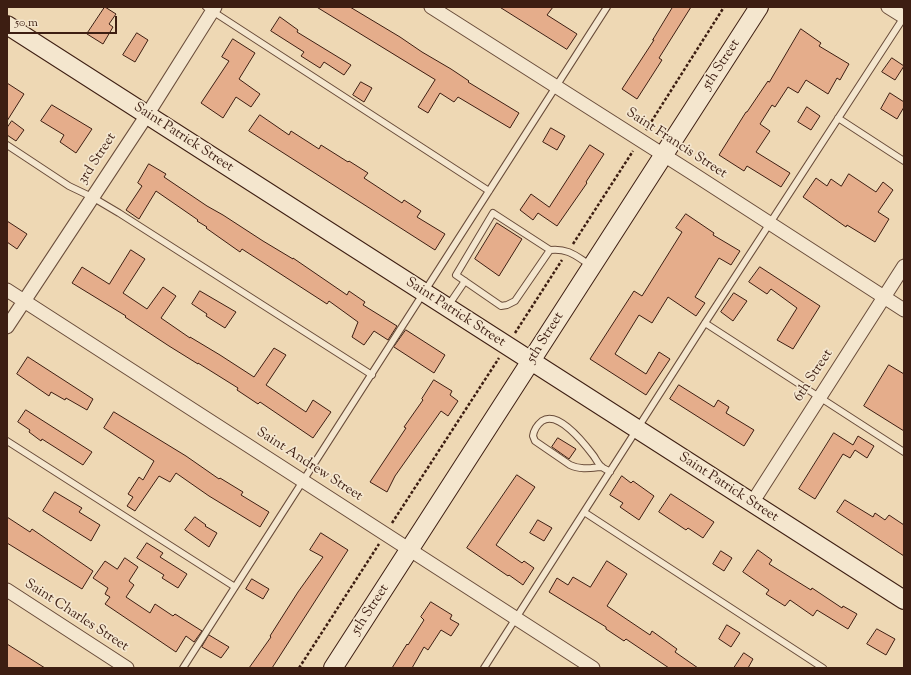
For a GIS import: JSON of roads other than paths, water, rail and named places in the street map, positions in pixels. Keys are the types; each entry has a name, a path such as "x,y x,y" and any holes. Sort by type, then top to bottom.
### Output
{"main road":[{"name":"5th Street","path":"333,668 759,7"},
{"name":"Saint Patrick Street","path":"7,26 904,600"}],"street":[{"name":"Saint Francis Street","path":"431,7 904,310"},
{"path":"888,7 904,17"},
{"name":"3rd Street","path":"7,327 147,115 211,8"},
{"name":"6th Street","path":"752,503 904,266"},
{"name":"Saint Andrew Street","path":"7,290 593,668"},
{"name":"Saint Charles Street","path":"7,590 127,668"}],"lane":[{"path":"183,668 607,7"},
{"path":"211,8 489,190"},
{"path":"484,668 705,323 904,17"},
{"path":"838,118 904,161"},
{"path":"7,145 69,186 120,213 372,375"},
{"path":"550,250 515,301 506,305 501,306 456,274 494,213 550,250 559,249 568,251 592,266"},
{"path":"447,307 464,281"},
{"path":"705,323 904,452"},
{"path":"601,467 576,468 570,465 535,441 533,436 538,424 544,419 557,419 582,441 601,467 610,472"},
{"path":"7,441 235,588"},
{"path":"584,512 823,668"}]}
